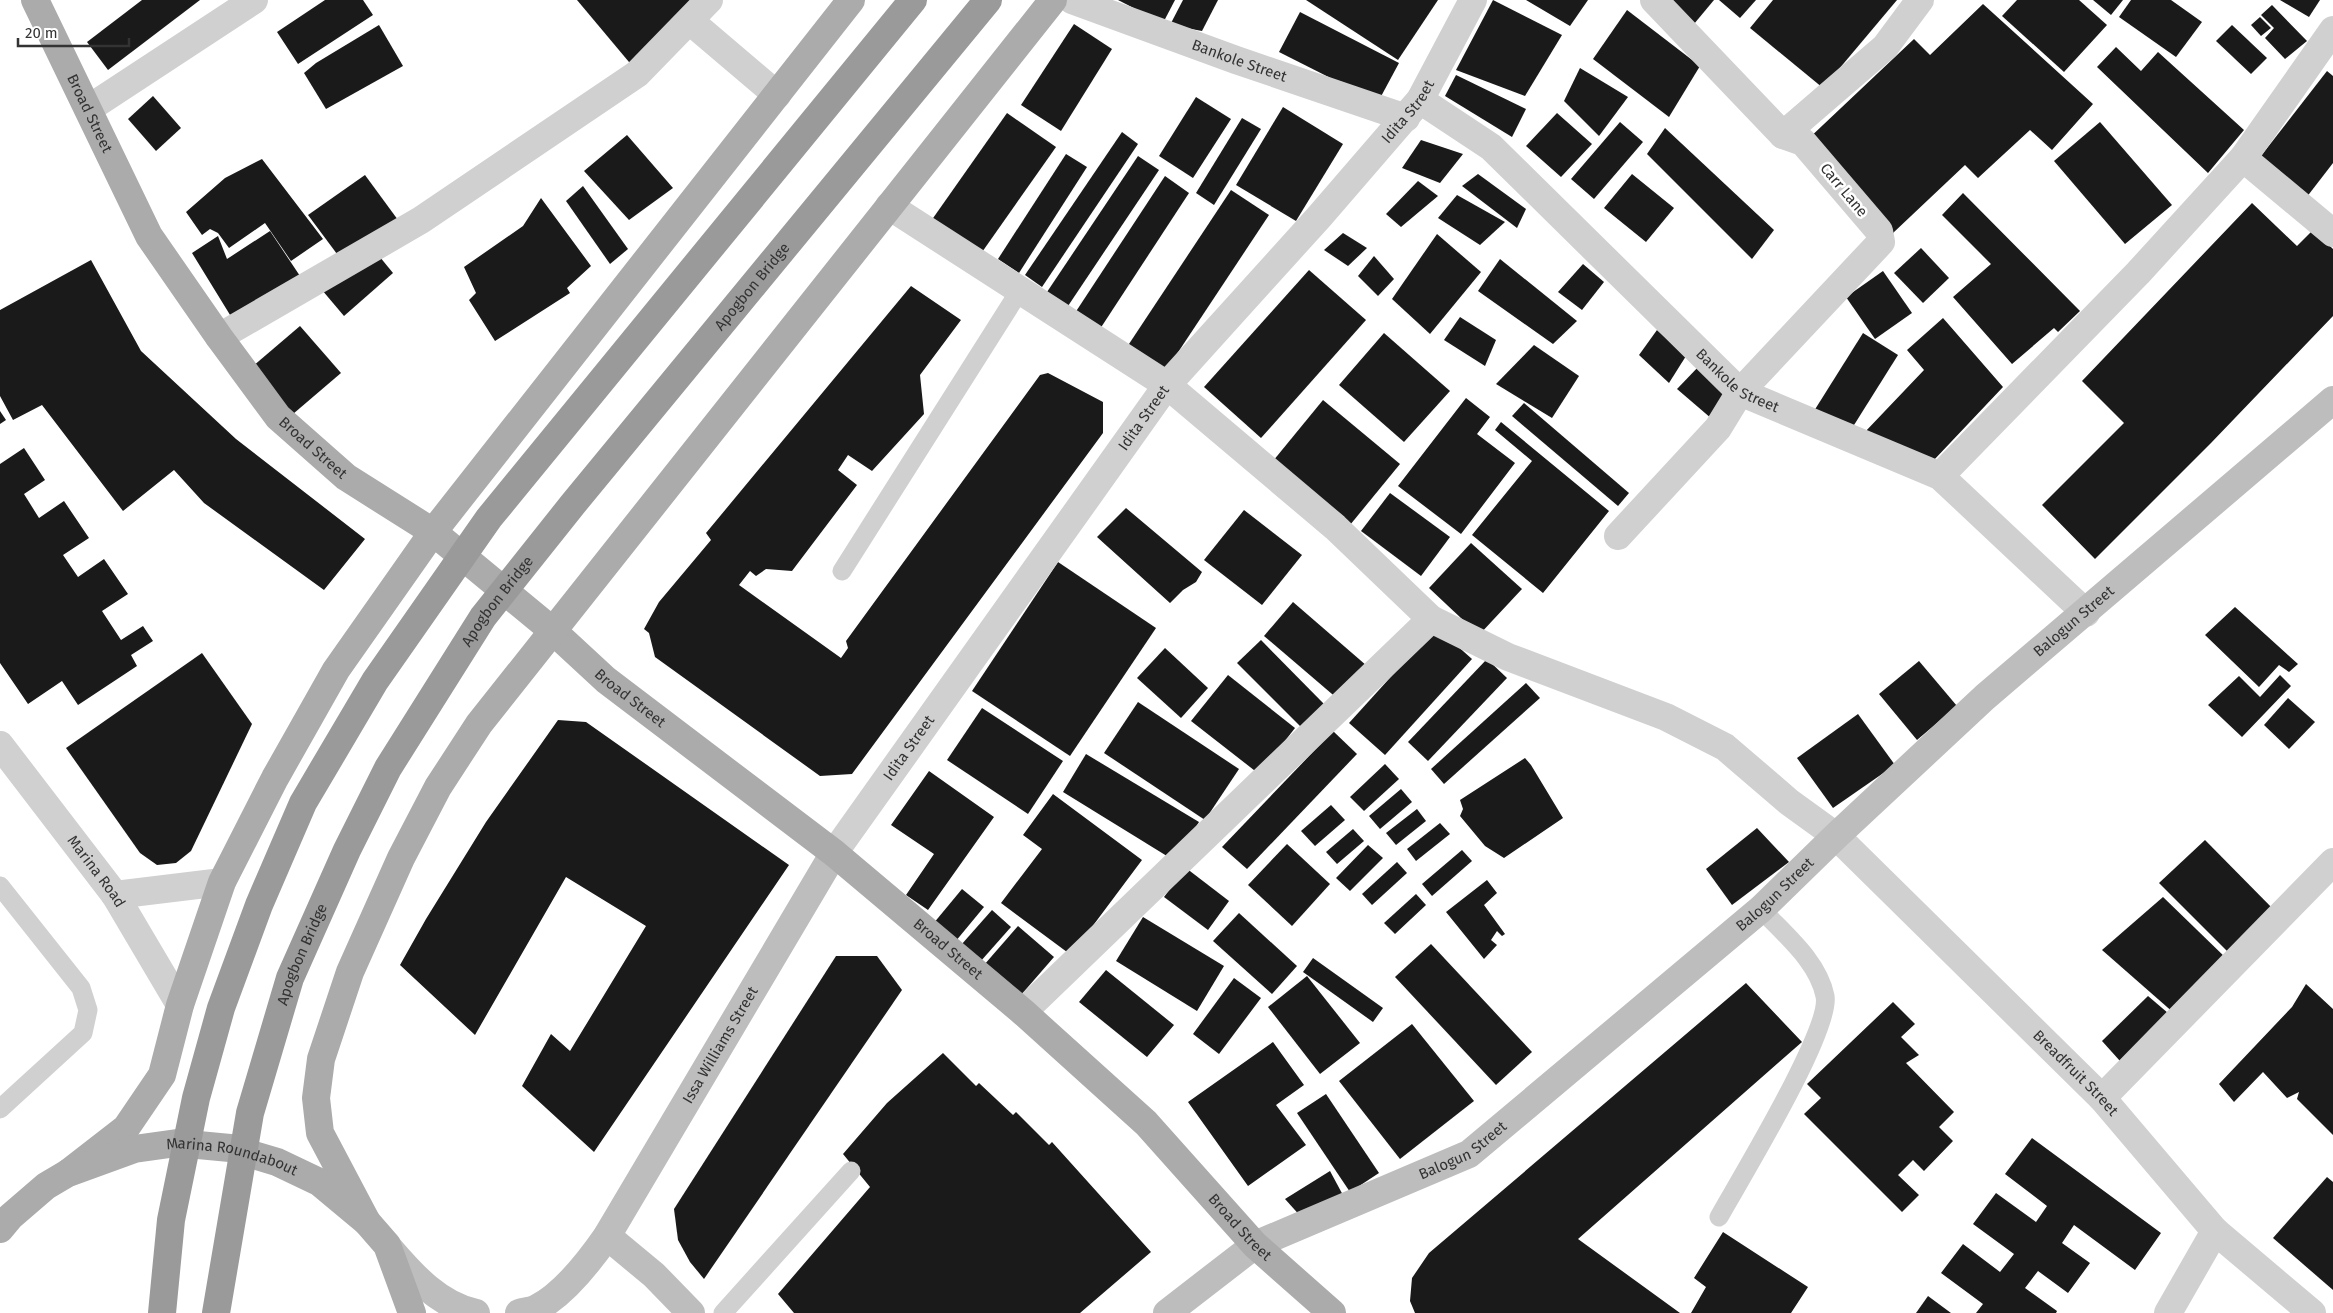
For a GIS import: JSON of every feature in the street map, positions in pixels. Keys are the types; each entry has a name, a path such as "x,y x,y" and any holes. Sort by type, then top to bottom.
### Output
{"highway":[{"path":"162,1313 171,1220 198,1089 221,1008 259,905 303,803 375,681 489,518 913,0"},
{"name":"Apogbon Bridge","path":"216,1313 250,1113 290,978 347,850 388,768 483,617 573,504 988,0"}],"main road":[{"name":"Broad Street","path":"35,0 149,236 219,337 278,417 346,477 434,532 553,631 606,680 834,853 1023,1012 1146,1123 1254,1245 1332,1313"},
{"path":"68,1173 126,1128 162,1075 180,1005 222,882 275,778 336,670 434,532 851,0"},
{"path":"367,1222 320,1133 316,1098 321,1059 350,972 402,858 438,787 479,724 1053,0"},
{"name":"Balogun Street","path":"1167,1313 1254,1245 1469,1154 1762,909 1836,836 1985,697 2086,613 2333,400"},
{"name":"Issa Williams Street","path":"519,1313 537,1308 555,1295 578,1272 608,1236 834,853"},
{"name":"Marina Roundabout","path":"2,1218 46,1186 68,1173 143,1148 177,1143 230,1148 278,1162 319,1182 367,1222 387,1245 412,1313"},
{"path":"608,1236 654,1275 691,1313"},
{"path":"387,1245 418,1281 461,1310 476,1313"}],"street":[{"path":"88,109 254,0"},
{"path":"219,337 421,220 637,74 709,0"},
{"name":"Bankole Street","path":"1072,0 1236,60 1413,109 1491,147 1740,392 1940,476 2086,613"},
{"name":"Idita Street","path":"834,853 1167,385 1413,109 1473,0"},
{"name":"Carr Lane","path":"1654,0 1783,135 1803,142 1879,231 1882,242 1740,392"},
{"path":"1783,135 1885,47 1920,0"},
{"path":"690,21 777,94"},
{"path":"1940,476 2138,273 2243,158 2333,30"},
{"path":"2243,158 2333,233"},
{"name":"Breadfruit Street","path":"889,206 1167,385 1335,527 1431,619 1508,657 1666,717 1725,747 1789,802 1836,836 2102,1098 2215,1231 2312,1313"},
{"path":"1618,536 1718,428 1740,392"},
{"path":"1023,1012 1431,619"},
{"name":"Marina Road","path":"0,745 115,895 180,1005"},
{"path":"2102,1098 2333,862"},
{"path":"115,895 222,882"},
{"path":"2168,1313 2215,1231"}],"lane":[{"path":"842,571 1020,290"},
{"path":"0,886 81,988 88,1010 83,1033 0,1109"},
{"path":"1719,1217 1806,1060 1819,1027 1826,998 1815,969 1762,909"},
{"path":"723,1313 851,1172"}],"building":[{"path":"142,0 200,0 108,70 87,42"},
{"path":"325,0 363,0 373,15 298,64 277,32"},
{"path":"577,0 696,0 634,68"},
{"path":"1118,0 1175,0 1163,23"},
{"path":"1183,0 1218,0 1202,31 1170,25"},
{"path":"1306,0 1438,0 1398,60"},
{"path":"1493,0 1562,35 1525,96 1456,70"},
{"path":"1526,0 1588,0 1570,26"},
{"path":"1666,0 1714,0 1694,24"},
{"path":"1719,0 1756,0 1740,18"},
{"path":"1773,0 1897,0 1823,88 1750,28"},
{"path":"2017,0 2079,0 2107,25 2064,72 2002,16"},
{"path":"2093,0 2123,0 2111,15"},
{"path":"2131,0 2171,0 2202,22 2176,57 2119,17"},
{"path":"2280,0 2320,0 2309,17"},
{"path":"1983,4 2093,104 2052,150 2030,130 1978,178 1965,165 1893,233 1805,142 1914,39 1930,55"},
{"path":"2272,5 2307,41 2285,59 2265,38 2274,28 2261,15"},
{"path":"1627,10 1700,66 1669,117 1593,59"},
{"path":"1300,12 1399,63 1378,102 1279,52"},
{"path":"2260,17 2271,28 2261,36 2251,25"},
{"path":"1074,24 1112,49 1061,131 1021,105"},
{"path":"379,25 403,66 326,109 304,73 316,63"},
{"path":"2232,25 2267,58 2251,74 2216,41"},
{"path":"2116,47 2141,71 2158,52 2244,130 2208,173 2097,67"},
{"path":"1580,68 1628,97 1599,136 1564,101"},
{"path":"2327,71 2333,76 2333,163 2306,198 2257,161"},
{"path":"1456,75 1526,109 1512,137 1445,96"},
{"path":"153,96 181,128 156,151 128,119"},
{"path":"1196,97 1231,119 1193,178 1159,156"},
{"path":"1283,107 1343,144 1296,221 1236,185"},
{"path":"1007,113 1056,147 980,255 931,221"},
{"path":"1557,113 1592,144 1561,177 1526,146"},
{"path":"1242,118 1261,129 1214,205 1196,193"},
{"path":"1620,122 1643,142 1594,199 1571,179"},
{"path":"2100,122 2172,205 2125,244 2054,161"},
{"path":"1665,128 1774,230 1752,259 1647,154"},
{"path":"1122,132 1138,144 1042,287 1025,275"},
{"path":"627,135 673,188 629,220 584,171"},
{"path":"1421,140 1463,154 1440,183 1402,168"},
{"path":"1066,154 1087,167 1019,273 998,259"},
{"path":"1138,156 1159,170 1066,309 1045,295"},
{"path":"262,159 323,239 291,261 265,223 229,248 218,233 210,229 202,235 186,212 225,178"},
{"path":"1478,174 1526,209 1517,228 1462,186"},
{"path":"1632,174 1674,208 1646,242 1604,208"},
{"path":"365,175 398,220 340,258 308,215"},
{"path":"1165,176 1189,193 1098,332 1073,316"},
{"path":"1418,181 1438,196 1401,227 1386,214"},
{"path":"583,186 628,249 610,264 566,201"},
{"path":"1231,190 1269,215 1163,375 1125,350"},
{"path":"1963,193 2080,311 2058,332 2054,328 2012,364 1953,297 1991,264 1942,215"},
{"path":"1457,195 1505,222 1480,245 1438,218"},
{"path":"541,198 591,266 567,288 570,293 495,341 469,300 476,293 464,267 523,226"},
{"path":"2252,203 2297,246 2313,230 2333,249 2333,316 2211,443 2095,559 2042,505 2124,423 2082,381"},
{"path":"270,231 304,282 235,323 192,253 218,236 227,259"},
{"path":"1343,233 1367,248 1348,266 1324,250"},
{"path":"1437,234 1481,272 1430,334 1392,299"},
{"path":"1921,248 1949,278 1923,303 1894,273"},
{"path":"375,251 393,273 344,316 322,290"},
{"path":"1374,256 1394,279 1378,296 1358,276"},
{"path":"1500,259 1577,321 1553,344 1478,291"},
{"path":"91,260 141,351 236,439 365,539 324,590 204,503 174,470 123,511 42,405 13,420 0,396 0,310"},
{"path":"1583,264 1604,282 1582,310 1558,292"},
{"path":"1309,270 1366,320 1261,438 1204,387"},
{"path":"1883,271 1912,313 1875,339 1846,297"},
{"path":"911,286 961,320 920,375 924,414 872,471 848,455 838,470 857,485 792,571 766,569 756,576 750,571 739,585 841,658 848,648 846,641 1040,375 1048,373 1103,402 1103,433 852,774 820,776 655,657 649,633 644,629 659,602 711,540 706,533"},
{"path":"1460,317 1496,340 1485,366 1444,340"},
{"path":"1943,318 2003,387 1933,461 1864,433 1924,370 1907,350"},
{"path":"300,326 341,373 293,414 252,367"},
{"path":"1657,330 1686,356 1669,383 1639,355"},
{"path":"1384,333 1450,391 1404,442 1339,385"},
{"path":"1863,333 1898,355 1849,433 1814,411"},
{"path":"1534,345 1579,376 1552,418 1496,384"},
{"path":"1701,364 1732,395 1712,419 1677,389"},
{"path":"1466,398 1490,417 1477,434 1515,463 1461,534 1398,486"},
{"path":"1323,400 1400,464 1350,525 1273,461"},
{"path":"1524,403 1629,493 1618,506 1512,416"},
{"path":"0,411 6,420 0,424"},
{"path":"1501,422 1609,511 1543,593 1472,535 1532,461 1495,430"},
{"path":"24,448 45,480 24,494 39,518 64,501 89,538 63,555 78,577 104,559 128,594 102,611 121,640 143,626 153,641 131,655 137,666 78,705 62,681 28,704 0,663 0,464"},
{"path":"1390,493 1450,537 1421,576 1361,531"},
{"path":"1126,508 1202,572 1196,582 1183,590 1170,603 1097,537"},
{"path":"1244,510 1302,555 1262,605 1204,560"},
{"path":"1471,543 1522,589 1479,635 1429,588"},
{"path":"1058,562 1156,628 1070,756 972,691"},
{"path":"1293,602 1367,666 1339,700 1264,636"},
{"path":"2235,607 2298,664 2289,672 2279,665 2259,687 2205,635"},
{"path":"1436,627 1472,659 1385,755 1349,723"},
{"path":"1261,640 1325,705 1302,728 1237,663"},
{"path":"1165,648 1208,688 1181,718 1137,678"},
{"path":"202,653 252,724 191,851 176,863 157,865 140,853 66,748"},
{"path":"1487,659 1507,678 1428,761 1408,742"},
{"path":"1919,661 1957,706 1917,740 1879,694"},
{"path":"1228,675 1295,728 1259,774 1191,721"},
{"path":"2280,675 2291,686 2242,737 2208,705 2239,676 2260,697"},
{"path":"1526,683 1540,698 1444,784 1431,769"},
{"path":"2288,698 2315,722 2289,749 2264,725"},
{"path":"1138,702 1239,769 1205,820 1104,753"},
{"path":"982,708 1063,761 1028,814 947,760"},
{"path":"1858,714 1895,765 1833,808 1797,758"},
{"path":"558,720 586,722 789,865 594,1152 522,1086 551,1034 570,1051 646,926 566,877 475,1035 400,965 486,822"},
{"path":"1333,731 1357,754 1247,869 1222,847"},
{"path":"1086,754 1199,822 1175,861 1063,792"},
{"path":"1525,758 1563,818 1504,858 1485,846 1460,816 1463,809 1460,800"},
{"path":"1385,764 1399,779 1364,811 1350,797"},
{"path":"929,771 994,817 928,910 906,895 934,854 891,825"},
{"path":"1401,789 1412,802 1380,829 1369,816"},
{"path":"1053,794 1142,860 1071,955 1001,903 1042,849 1023,835"},
{"path":"1331,805 1345,820 1315,846 1301,831"},
{"path":"1417,809 1426,821 1396,845 1386,833"},
{"path":"1440,823 1450,834 1416,861 1407,849"},
{"path":"1757,828 1789,862 1732,905 1706,869"},
{"path":"1353,829 1364,841 1337,864 1326,852"},
{"path":"2205,840 2279,915 2233,957 2159,883"},
{"path":"1287,844 1330,884 1292,926 1248,885"},
{"path":"1368,845 1383,858 1350,891 1336,878"},
{"path":"1462,850 1472,861 1432,896 1422,884"},
{"path":"1397,862 1407,873 1372,905 1362,894"},
{"path":"1186,868 1229,901 1208,930 1164,897"},
{"path":"1487,880 1497,893 1484,905 1505,934 1502,936 1497,931 1491,940 1497,945 1484,959 1446,912"},
{"path":"962,889 984,907 955,942 933,924"},
{"path":"1416,894 1426,905 1395,934 1384,923"},
{"path":"2163,897 2228,960 2175,1014 2102,950"},
{"path":"992,910 1011,927 980,962 961,945"},
{"path":"1239,913 1297,966 1272,994 1213,941"},
{"path":"1143,917 1224,966 1197,1011 1116,961"},
{"path":"1018,926 1054,957 1021,995 984,965"},
{"path":"1431,944 1532,1052 1496,1085 1395,977"},
{"path":"836,956 877,956 902,990 704,1279 690,1262 678,1240 674,1209"},
{"path":"1313,958 1383,1008 1373,1022 1303,972"},
{"path":"1106,970 1174,1025 1147,1057 1079,1002"},
{"path":"1307,976 1360,1043 1320,1074 1268,1007"},
{"path":"1234,978 1261,998 1219,1054 1193,1034"},
{"path":"1746,983 1802,1042 1578,1239 1680,1313 1415,1313 1410,1301 1412,1278 1429,1253"},
{"path":"2306,984 2333,1009 2333,1135 2297,1099 2299,1092 2287,1098 2263,1072 2234,1102 2219,1084 2292,1007"},
{"path":"2148,996 2175,1019 2120,1061 2102,1041"},
{"path":"1893,1002 1915,1024 1901,1037 1919,1055 1906,1063 1954,1112 1939,1127 1953,1141 1924,1171 1913,1160 1898,1175 1919,1195 1902,1212 1804,1114 1821,1098 1807,1084"},
{"path":"1412,1024 1474,1101 1400,1159 1339,1081"},
{"path":"1273,1042 1304,1085 1276,1105 1306,1145 1248,1186 1188,1102"},
{"path":"943,1053 976,1086 979,1083 1013,1115 1016,1112 1049,1145 1052,1142 1151,1252 1080,1313 794,1313 778,1294 870,1187 843,1154 887,1103"},
{"path":"1326,1094 1379,1173 1350,1192 1297,1113"},
{"path":"2032,1138 2161,1233 2135,1270 2074,1225 2062,1243 2090,1263 2068,1293 2038,1271 2025,1288 2057,1311 2056,1313 1976,1313 1983,1304 1941,1273 1963,1244 2000,1272 2014,1254 1973,1224 1996,1193 2036,1222 2047,1206 2005,1174"},
{"path":"1330,1171 1344,1197 1303,1219 1285,1199"},
{"path":"2327,1177 2333,1182 2333,1290 2273,1238"},
{"path":"1723,1232 1808,1287 1791,1313 1691,1313 1706,1287 1694,1278"},
{"path":"1928,1296 1951,1313 1916,1313"}]}
